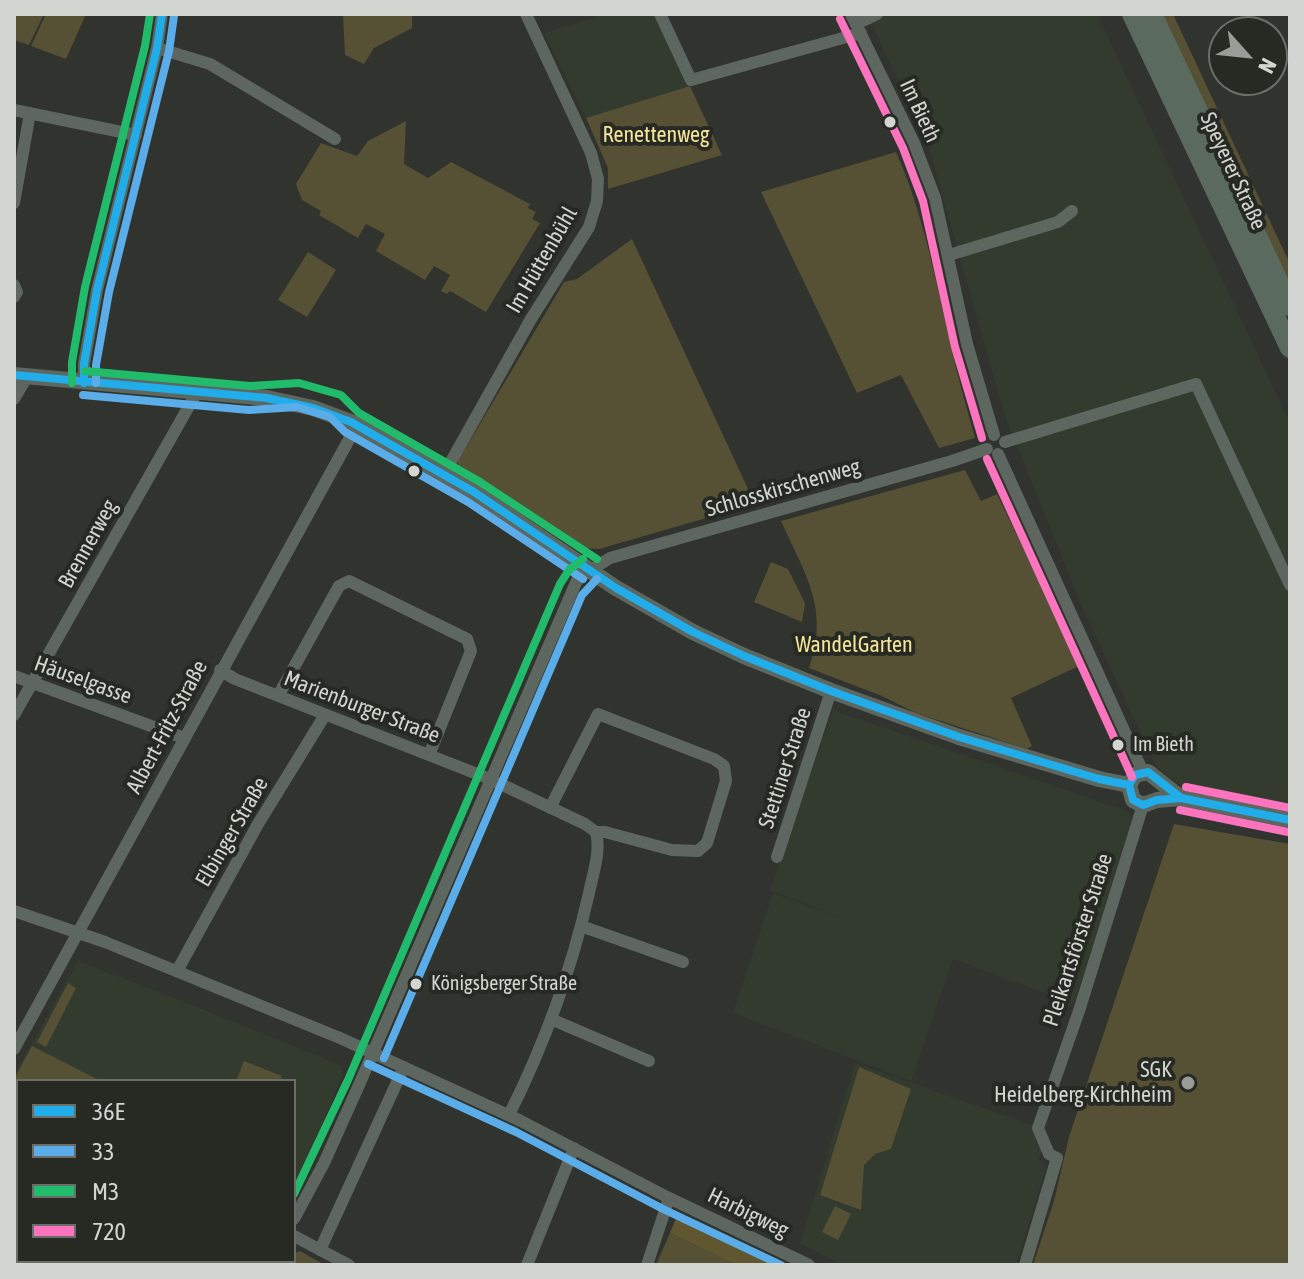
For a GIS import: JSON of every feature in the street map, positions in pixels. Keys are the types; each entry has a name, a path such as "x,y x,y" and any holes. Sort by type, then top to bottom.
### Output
{"main road":[{"name":"Speyerer Straße","path":"1132,14 1290,348"},
{"name":"Speyerer Straße","path":"1152,14 1290,306"}],"street":[{"path":"84,383 84,364 97,290 157,48 162,14"},
{"name":"Im Hüttenbühl","path":"444,474 531,319 589,227 597,201 598,179 591,153 526,14"},
{"path":"660,14 691,80 856,24 877,14"},
{"name":"Im Bieth","path":"856,24 914,143 935,198 967,344 996,445 1143,772"},
{"path":"157,48 210,64 335,139"},
{"path":"14,110 136,135"},
{"path":"14,203 30,113"},
{"path":"949,255 1058,222 1072,211"},
{"path":"14,285 17,292 14,297"},
{"path":"14,399 21,376 267,398 313,408 357,425 444,474 616,588 693,632 744,656 831,691 972,741 1129,785"},
{"name":"Schlosskirschenweg","path":"590,569 610,558 952,461 1196,384 1290,585"},
{"name":"Brennerweg","path":"14,715 197,392"},
{"name":"Albert-Fritz-Straße","path":"14,1049 357,425"},
{"path":"296,1215 324,1163 373,1053 571,589 578,578 590,569"},
{"path":"278,696 339,586 349,581 467,639 471,651 429,755"},
{"name":"Marienburger Straße","path":"220,670 325,715 490,779 596,832 672,850 698,851 707,843 726,781 724,766 714,759 598,714 550,808"},
{"name":"Häuselgasse","path":"14,676 184,738"},
{"name":"Stettiner Straße","path":"777,857 831,691"},
{"name":"Elbinger Straße","path":"177,971 258,824 325,715"},
{"path":"1153,796 1154,774 1143,772 1132,778 1129,785 1133,800 1153,796 1181,798 1290,820"},
{"name":"Pleikartsförster Straße","path":"1025,1265 1057,1158 1049,1154 1038,1128 1153,796"},
{"path":"509,1115 553,1020 581,926 597,857 596,832"},
{"path":"14,911 177,971 373,1053 509,1115 669,1198 647,1265"},
{"path":"581,926 683,962"},
{"path":"553,1020 649,1061"},
{"path":"320,1250 404,1067"},
{"path":"527,1265 574,1148"},
{"name":"Harbigweg","path":"669,1198 809,1265"},
{"path":"296,1237 349,1265"}],"shaded area":[{"path":"606,14 655,14 690,86 586,118 544,33"},
{"path":"867,14 1097,14 1290,423 1290,820 1240,811 1182,786 1157,768 1084,611 1005,417 928,144"},
{"path":"833,710 1124,810 1134,819 1074,1004 953,959 911,1081 733,1013 773,893 853,922 770,890"},
{"path":"78,961 342,1066 342,1076 296,1180 296,1079 16,1079 16,1136 14,1075"},
{"path":"855,1063 1032,1125 1042,1150 1039,1159 1046,1169 1016,1265 843,1265 800,1243"},
{"path":"14,1138 16,1248 14,1247"},
{"path":"680,1215 787,1265 736,1265 670,1233"}],"green space":[{"path":"14,14 44,14 29,45 14,40"},
{"path":"46,14 86,14 66,59 31,46"},
{"path":"343,14 412,14 412,28 374,48 364,64 345,55"},
{"path":"1159,14 1173,14 1208,89 1208,96 1211,96 1290,264 1290,291"},
{"name":"Renettenweg","path":"690,86 722,155 608,189 608,168 586,118"},
{"path":"406,121 404,164 428,178 451,162 530,204 528,208 536,212 532,219 540,223 486,312 450,291 447,294 441,291 450,275 434,266 425,280 376,251 385,234 366,224 358,238 319,215 321,211 302,200 296,184 321,143 357,156 368,141"},
{"path":"896,152 921,222 975,438 939,448 901,375 857,393 761,192"},
{"path":"632,239 755,504 599,549 582,548 458,468 458,461 564,282 577,279"},
{"path":"308,252 336,270 307,317 278,300"},
{"name":"WandelGarten","path":"965,470 981,501 997,494 1083,664 1011,698 1032,746 1027,749 916,713 882,696 809,668 815,647 816,610 806,575 781,521"},
{"path":"771,562 788,569 805,603 802,622 754,602"},
{"name":"SGK Heidelberg-Kirchheim","path":"1174,824 1290,844 1290,1265 1033,1265 1054,1201 1069,1137"},
{"path":"68,983 76,988 46,1047 37,1042"},
{"path":"32,1046 97,1079 16,1079 16,1126 14,1079"},
{"path":"244,1061 282,1076 281,1079 237,1079"},
{"path":"859,1067 911,1089 891,1149 875,1154 864,1165 861,1210 820,1195"},
{"path":"835,1206 851,1214 838,1240 822,1232"},
{"path":"670,1233 736,1265 656,1265"},
{"path":"300,1251 325,1265 284,1265 296,1263 296,1252"}],"transit line":[{"name":"M3","path":"72,383 72,362 85,287 145,46 150,14"},
{"name":"36E","path":"84,383 84,364 97,290 157,48 162,14"},
{"name":"33","path":"96,383 96,365 109,292 169,51 174,16"},
{"name":"720","path":"840,19 903,148 923,201 955,347 982,438"},
{"name":"M3","path":"85,371 250,386 299,383 341,395 359,413 480,482 597,559"},
{"name":"36E","path":"14,375 267,398 313,408 351,422 474,492 616,588 693,632 744,656 959,737 1129,785"},
{"name":"33","path":"83,395 249,410 297,407 330,417 345,432 468,502 583,579"},
{"name":"720","path":"987,459 1132,777"},
{"name":"M3","path":"296,1190 348,1080 560,584 569,570 583,559"},
{"name":"33","path":"384,1058 582,595 597,579"},
{"name":"36E","path":"1148,772 1181,798 1143,805 1133,800 1129,785 1135,775 1148,772"},
{"name":"720","path":"1186,787 1290,808"},
{"name":"36E","path":"1181,798 1290,820"},
{"name":"36E","path":"1181,798 1290,820"},
{"name":"720","path":"1180,810 1288,832"},
{"name":"33","path":"368,1064 516,1132 663,1209 781,1265"}],"place":[{"name":"Im Bieth","path":"1118,745"},
{"name":"Königsberger Straße","path":"416,984"},
{"name":"SGK Heidelberg-Kirchheim","path":"1188,1083"}]}
